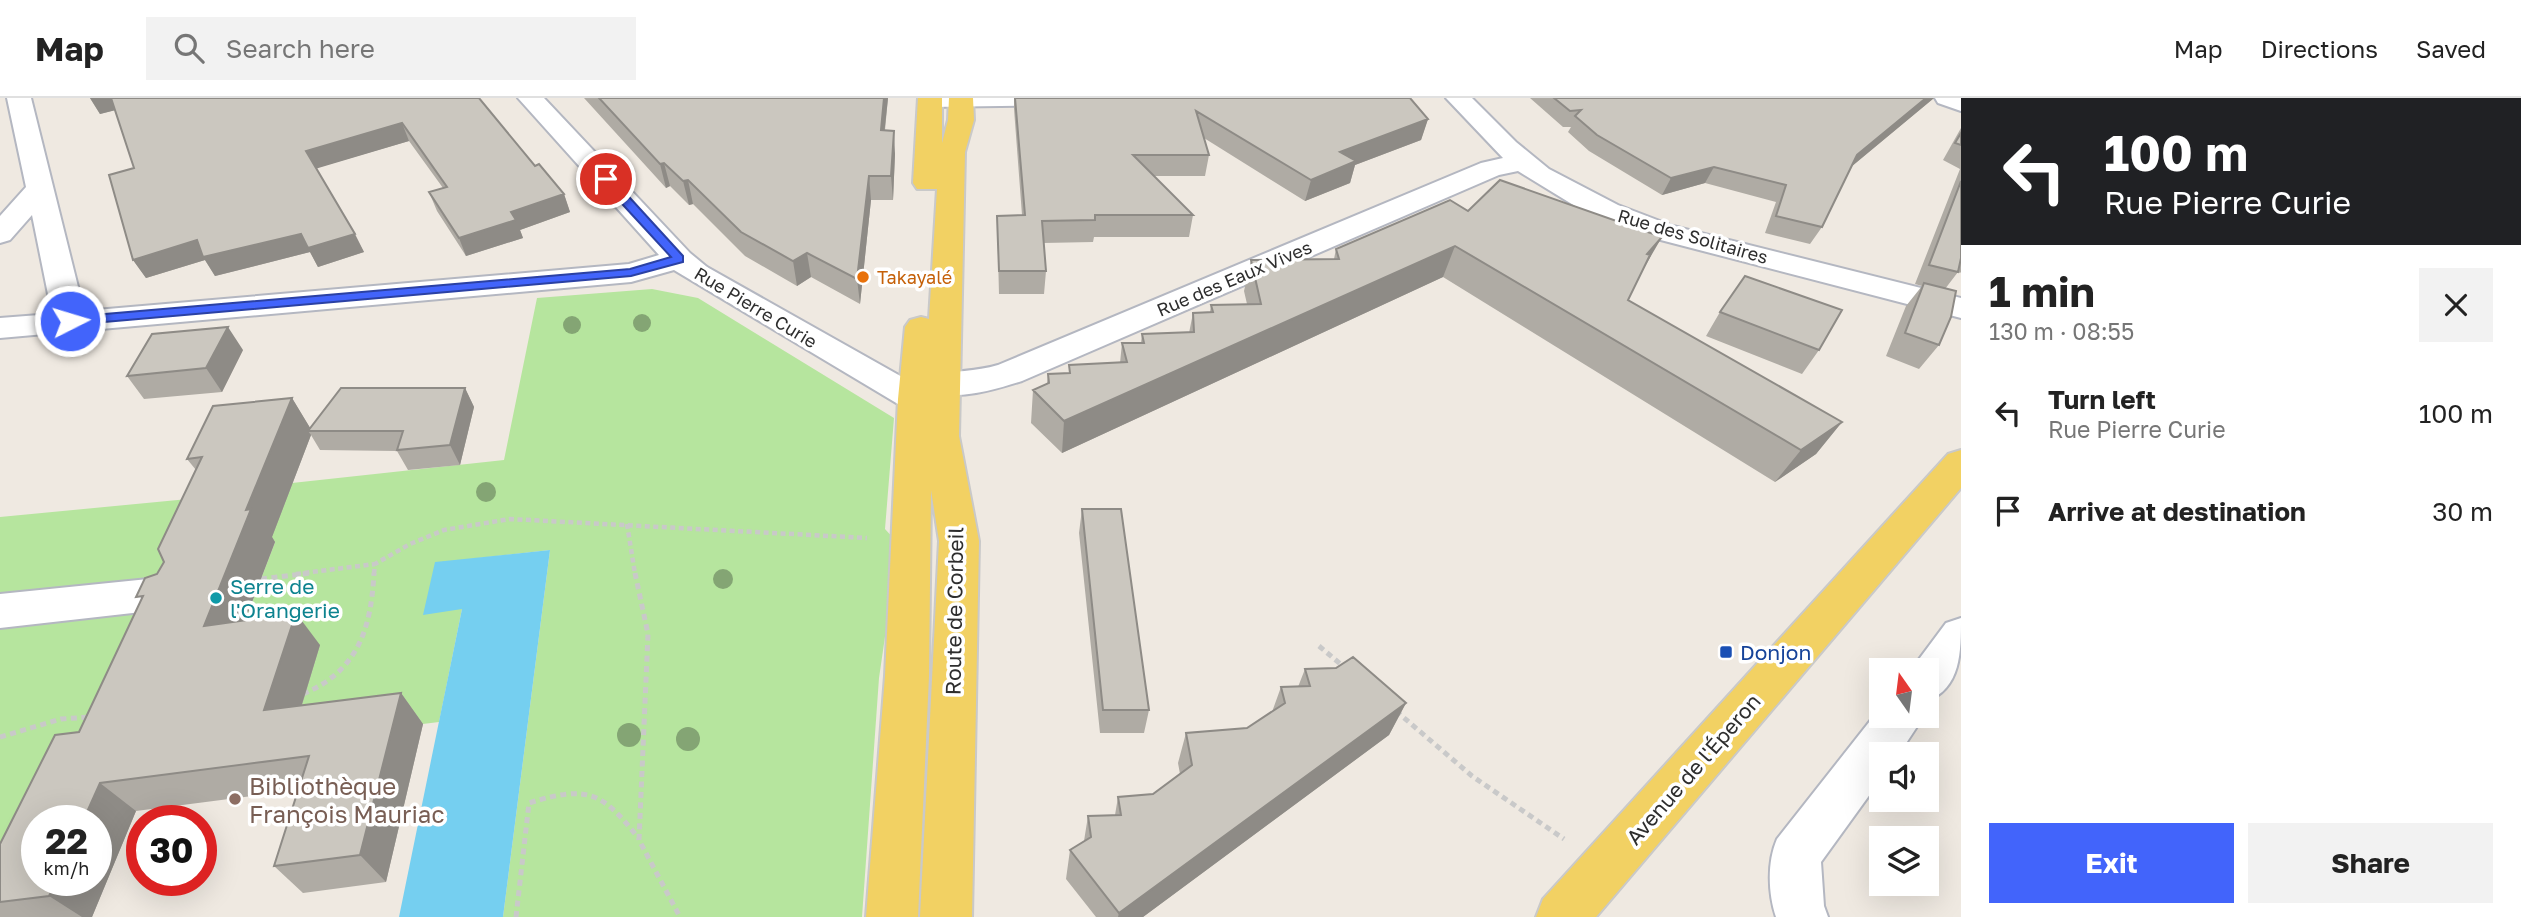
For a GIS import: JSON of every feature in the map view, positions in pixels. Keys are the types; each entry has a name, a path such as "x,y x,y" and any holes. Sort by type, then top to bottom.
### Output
{"main road":[{"name":"Route de Corbeil","path":"892,917 907,676 911,541 929,391 923,303 946,99"},
{"name":"Route de Corbeil","path":"929,391 941,436 959,541 946,917"},
{"name":"Avenue de l'Éperon","path":"1562,917 1957,474"}],"street":[{"name":"Rue Pierre Curie","path":"530,98 679,259 696,273 929,391"},
{"path":"946,99 1083,98"},
{"name":"Rue des Solitaires","path":"1458,98 1523,162 1588,203 1663,232 1961,308"},
{"path":"1947,98 1961,104"},
{"path":"14,112 39,189 70,321"},
{"name":"Rue des Eaux Vives","path":"929,391 981,382 1010,373 1491,169 1523,162"},
{"path":"0,234 39,189"},
{"path":"0,328 631,273 679,259"},
{"path":"0,611 168,593"},
{"path":"1939,665 1961,635"},
{"path":"1802,917 1798,906 1795,856 1892,728"}],"path":[{"path":"261,579 375,564 409,542 439,531 487,520 538,516 911,541"},
{"path":"628,524 629,546 648,634 639,839"},
{"path":"294,696 308,692 334,676 355,656 365,636 374,594 375,564"},
{"path":"1320,646 1350,672"},
{"path":"1391,707 1472,776 1544,823 1604,870"},
{"path":"0,737 61,719 99,716"},
{"path":"516,917 529,803 574,789 585,790 621,815 639,839 680,917"}],"green space":[{"path":"652,289 698,298 894,418 885,529 895,540 896,561 879,678 862,917 503,917 550,550 435,563 462,609 439,722 91,765 52,805 21,805 21,896 0,917 0,517 230,495 241,618 246,618 275,542 269,542 292,483 504,460 537,298"}],"water":[{"path":"550,550 503,917 399,917 462,609 423,615 435,562"}],"building":[{"path":"111,98 479,98 535,166 539,164 564,194 511,212 516,220 459,238 429,192 447,187 402,123 306,151 355,234 308,248 301,234 203,257 197,240 133,260 109,175 134,168"},
{"path":"599,98 884,98 881,130 894,131 891,176 869,176 857,279 807,253 793,261 741,232 688,180 683,181 664,163 660,164"},
{"path":"1015,98 1410,98 1428,119 1340,152 1356,161 1311,180 1196,111 1209,155 1133,155 1193,215 1095,215 1095,220 1042,221 1046,271 999,271 997,216 1025,215"},
{"path":"1554,98 1926,98 1857,155 1822,227 1776,216 1786,185 1714,167 1671,178 1597,135 1575,116 1581,110 1570,111"},
{"path":"1961,133 1961,145 1955,143"},
{"path":"1500,180 1662,237 1647,254 1650,255 1628,300 1842,422 1801,450 1455,246 1064,421 1033,390 1049,383 1048,374 1070,373 1069,365 1127,362 1122,343 1144,343 1142,334 1194,332 1193,313 1213,312 1211,305 1261,304 1251,260 1339,259 1336,249 1450,200 1468,211"},
{"path":"1961,181 1961,258 1958,272 1929,265"},
{"path":"1745,276 1842,310 1819,350 1720,312"},
{"path":"1924,283 1956,291 1951,317 1939,345 1905,333"},
{"path":"228,327 206,368 127,376 152,334"},
{"path":"341,388 465,388 450,445 397,450 403,431 308,431"},
{"path":"292,398 246,510 251,509 204,626 296,613 264,710 401,693 360,855 274,866 309,756 100,783 90,805 21,805 21,896 49,896 0,902 0,844 55,735 79,732 143,596 136,597 145,578 157,574 164,562 158,549 202,457 187,459 213,406"},
{"path":"1082,509 1121,509 1149,710 1103,710"},
{"path":"1353,657 1406,703 1119,913 1070,850 1091,837 1088,816 1121,815 1118,797 1153,794 1192,765 1186,733 1247,728 1285,703 1281,687 1310,686 1305,669 1336,668"}],"place":[{"name":"Takayalé","path":"863,277"},
{"name":"Serre de l'Orangerie","path":"216,598"},
{"name":"Donjon","path":"1726,652"},
{"name":"Bibliothèque François Mauriac","path":"235,799"}],"route":[{"path":"70,321 631,273 679,259 606,179"}]}
